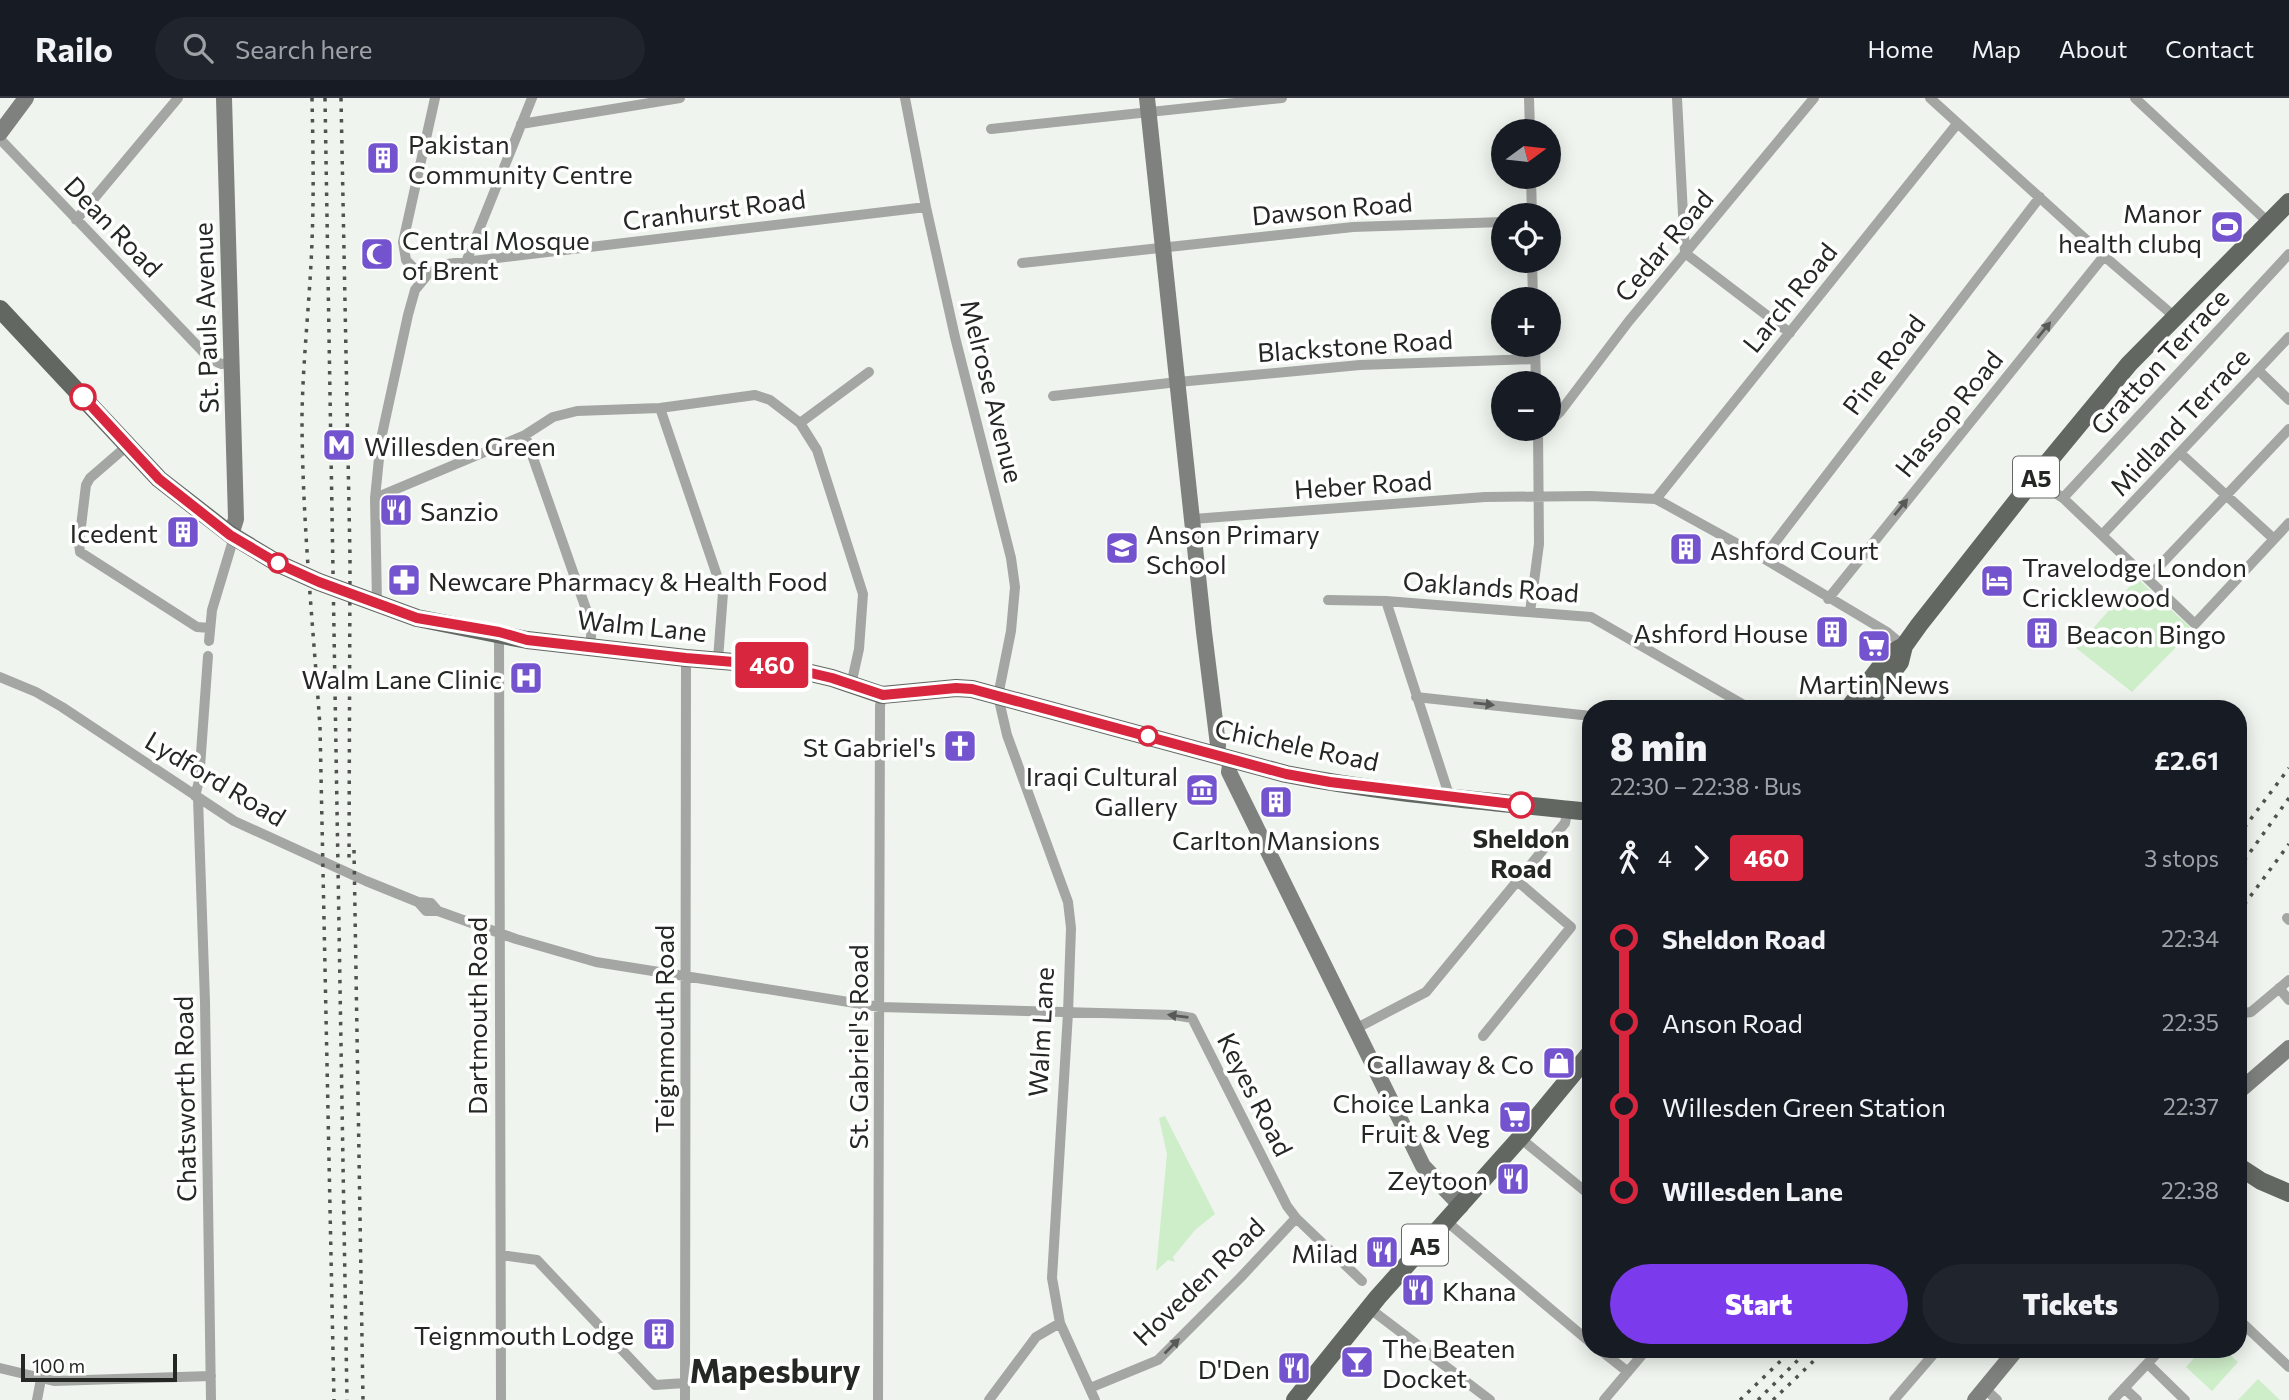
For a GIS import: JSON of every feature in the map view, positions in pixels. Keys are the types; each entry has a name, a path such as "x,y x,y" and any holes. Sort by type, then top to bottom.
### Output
{"main road":[{"name":"A5","path":"1872,700 1900,662 1905,646 1957,574 2115,381 2289,202"},
{"name":"Walm Lane","path":"1,310 159,479 232,536 295,570 372,602 417,618 499,632 527,640 781,666 883,695 956,688 998,696"},
{"name":"A5","path":"1856,700 1891,653 1905,646"},
{"name":"Chichele Road","path":"998,696 1224,757 1330,782 1450,798 1582,811"},
{"name":"A5","path":"1295,1400 1369,1308 1582,1070"},
{"path":"2247,1172 2289,1194"}],"street":[{"path":"0,133 26,98"},
{"path":"76,220 178,98"},
{"name":"St. Pauls Avenue","path":"224,98 236,519 232,536"},
{"path":"372,602 375,498 380,439 408,315 415,290 423,278 406,260 403,242 435,98"},
{"path":"466,262 532,98"},
{"path":"522,124 680,98"},
{"name":"Melrose Avenue","path":"905,98 955,337 1011,558 1015,587 1011,631 998,696"},
{"path":"991,129 1148,105 1282,98"},
{"path":"1529,98 1530,119"},
{"path":"1677,98 1685,253 1790,333"},
{"name":"Cedar Road","path":"1561,411 1685,253 1814,98"},
{"path":"1930,98 2175,317"},
{"path":"2135,98 2268,222"},
{"path":"1148,105 1217,735 1229,772 1426,1172 1461,1206"},
{"name":"Larch Road","path":"1656,499 1958,124"},
{"name":"Dean Road","path":"0,139 209,358 220,364 231,363"},
{"name":"Pine Road","path":"1763,558 2040,197"},
{"name":"Cranhurst Road","path":"423,278 441,266 466,262 926,206"},
{"name":"Dawson Road","path":"1022,263 1353,227 1491,222"},
{"name":"Gratton Terrace","path":"2063,498 2289,254"},
{"name":"Hassop Road","path":"1828,599 2104,256"},
{"name":"Midland Terrace","path":"2102,536 2289,337"},
{"path":"1535,359 1536,371"},
{"name":"Blackstone Road","path":"1053,396 1360,365 1535,359"},
{"path":"2258,370 2289,400"},
{"path":"800,424 869,372"},
{"path":"375,498 524,435 553,417 577,411 660,408 755,395 770,400 800,424 817,450 863,594 859,649 850,685"},
{"path":"660,408 723,593 718,659"},
{"path":"2148,578 2289,429"},
{"path":"524,435 592,627 590,646"},
{"path":"1530,612 1539,544 1538,441"},
{"path":"127,446 90,478 86,485 80,552 197,628 210,628"},
{"path":"2180,453 2274,539"},
{"path":"2034,479 2063,498 2195,624 2289,523"},
{"name":"Heber Road","path":"1192,519 1485,497 1590,496 1656,499"},
{"path":"1656,499 1763,558 1887,632 1905,646"},
{"path":"209,641 212,610 232,536"},
{"name":"Oaklands Road","path":"1328,600 1386,601 1591,617 1739,700"},
{"path":"1386,601 1450,798"},
{"name":"Dartmouth Road","path":"499,632 501,1400"},
{"name":"Chatsworth Road","path":"208,656 197,797 205,1002 211,1400"},
{"name":"Teignmouth Road","path":"685,1400 686,658"},
{"name":"Lydford Road","path":"0,677 36,692 62,707 234,821 366,881 418,902 431,903 438,911 516,939 596,962 880,1007 1068,1013"},
{"name":"St. Gabriel's Road","path":"878,1400 880,706 883,695"},
{"name":"Walm Lane","path":"998,696 1007,735 1068,902 1071,928 1068,1013 1052,1278 1060,1323 1095,1400"},
{"path":"1416,697 1582,715"},
{"path":"1355,1029 1426,992 1565,823 1568,809"},
{"path":"1483,1036 1571,927 1516,880"},
{"path":"2247,1013 2289,980"},
{"path":"2279,988 2289,1000"},
{"name":"Keyes Road","path":"1068,1013 1174,1015 1192,1018 1287,1206 1296,1218 1362,1281"},
{"path":"2247,1084 2289,1048"},
{"path":"1520,1138 1582,1189"},
{"name":"Hoveden Road","path":"1090,1388 1158,1360 1296,1218"},
{"path":"1446,1221 1582,1335"},
{"path":"501,1255 537,1260 655,1385 685,1383"},
{"path":"1369,1308 1490,1400"},
{"path":"989,1400 1036,1337 1060,1323"},
{"path":"2247,1327 2289,1367"},
{"path":"1610,1358 1628,1372"},
{"path":"1604,1400 1640,1358"},
{"path":"1894,1400 1930,1358"},
{"path":"1986,1396 2009,1358"},
{"path":"2113,1400 2153,1358"},
{"path":"2148,1364 2185,1400"},
{"path":"0,1368 54,1381 211,1376"},
{"path":"37,1400 41,1379"},
{"path":"2124,1388 2137,1400"}],"green space":[{"path":"2137,578 2193,630 2132,692 2076,648"},
{"path":"1165,1116 1215,1214 1195,1230 1173,1257 1175,1262 1168,1260 1156,1271 1167,1154 1159,1118"},
{"path":"2194,1358 2234,1358 2238,1362 2212,1391 2186,1367"},
{"path":"2258,1379 2280,1400 2238,1400"}],"railway":[{"path":"312,98 313,223 302,454 320,727 334,1400"},
{"path":"325,98 347,1400"},
{"path":"341,98 350,558 349,861"},
{"path":"2247,824 2289,768"},
{"path":"2247,856 2289,798"},
{"path":"2247,901 2289,844"},
{"path":"354,850 363,1400"},
{"path":"1740,1400 1784,1358"},
{"path":"1758,1400 1800,1358"},
{"path":"1773,1400 1817,1358"}],"bus line":[{"name":"460","path":"83,397 159,479 230,535 279,564 319,582 417,618 499,632 527,640 781,666 832,678 883,695 972,689 1286,774 1450,798 1521,805"}],"place":[{"name":"Pakistan Community Centre","path":"383,158"},
{"name":"Manor health clubq","path":"2227,227"},
{"name":"Central Mosque of Brent","path":"377,254"},
{"name":"Willesden Green","path":"339,445"},
{"name":"Sanzio","path":"396,510"},
{"name":"Icedent","path":"183,532"},
{"name":"Anson Primary School","path":"1122,548"},
{"name":"Ashford Court","path":"1686,549"},
{"name":"Newcare Pharmacy & Health Food","path":"404,580"},
{"name":"Travelodge London Cricklewood","path":"1997,581"},
{"name":"Ashford House","path":"1832,632"},
{"name":"Beacon Bingo","path":"2042,633"},
{"name":"Martin News","path":"1874,646"},
{"name":"Walm Lane Clinic","path":"526,678"},
{"name":"St Gabriel's","path":"960,746"},
{"name":"Iraqi Cultural Gallery","path":"1202,790"},
{"name":"Carlton Mansions","path":"1276,802"},
{"name":"Sheldon Road","path":"1521,805"},
{"name":"Callaway & Co","path":"1559,1063"},
{"name":"Choice Lanka Fruit & Veg","path":"1515,1117"},
{"name":"Zeytoon","path":"1513,1179"},
{"name":"Milad","path":"1382,1252"},
{"name":"Khana","path":"1418,1290"},
{"name":"Teignmouth Lodge","path":"659,1334"},
{"name":"The Beaten Docket","path":"1357,1362"},
{"name":"D'Den","path":"1294,1368"}],"district":[{"name":"Mapesbury","path":"775,1369"}]}
